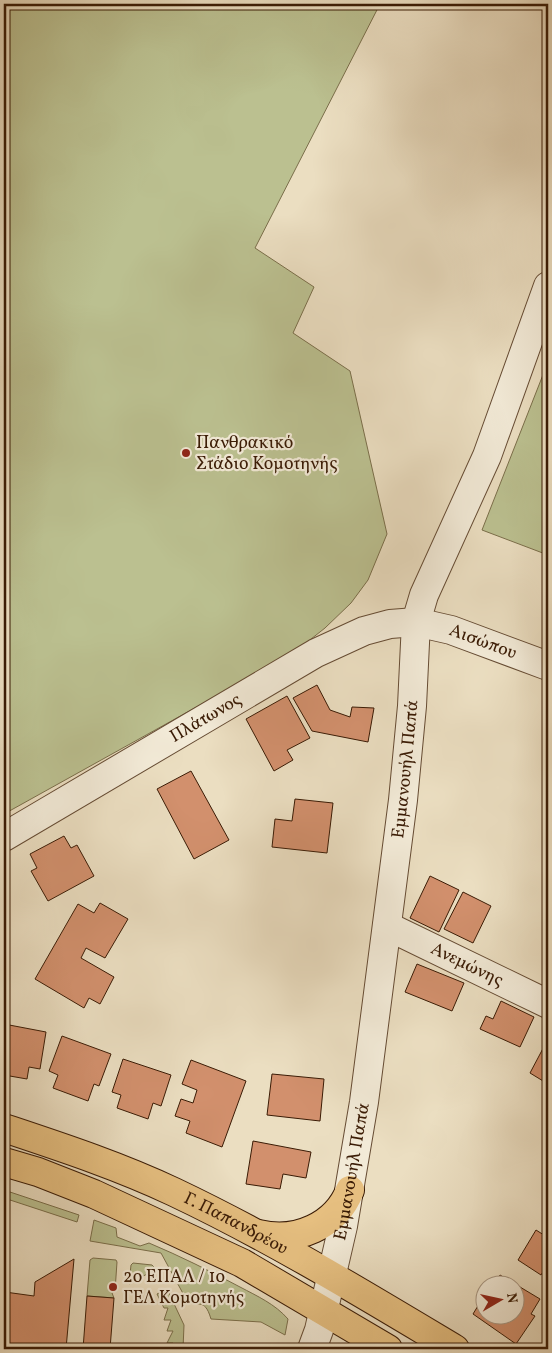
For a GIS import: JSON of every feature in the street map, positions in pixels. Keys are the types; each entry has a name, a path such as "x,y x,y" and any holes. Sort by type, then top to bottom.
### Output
{"main road":[{"name":"Γ. Παπανδρέου","path":"4,1128 91,1157 165,1188 333,1276 455,1349"},
{"name":"Γ. Παπανδρέου","path":"4,1162 38,1172 111,1202 242,1263 388,1349"},
{"path":"254,1233 285,1236 314,1229 336,1213 350,1190"}],"street":[{"name":"Εμμανουήλ Παπά","path":"312,1349 333,1276 350,1190 387,926 407,764 416,622 424,595 487,456 548,286"},
{"name":"Αισώπου","path":"416,622 451,630 548,666"},
{"name":"Πλάτωνος","path":"4,838 324,649 370,629 390,624 416,622"},
{"name":"Ανεμώνης","path":"387,926 548,1004"}],"green space":[{"name":"Πανθρακικό Στάδιο Κομοτηνής","path":"4,4 380,4 255,248 314,287 293,333 350,371 387,534 368,580 351,603 325,628 292,654 4,814"},
{"path":"548,362 548,428 544,439 548,441 548,555 482,530"},
{"path":"4,1190 79,1215 77,1222 4,1198"},
{"path":"94,1220 116,1228 117,1237 140,1246 149,1243 161,1248 206,1269 266,1301 288,1319 285,1335 261,1322 211,1319 206,1307 186,1299 161,1253 90,1241"},
{"path":"93,1258 116,1260 115,1291 112,1293 114,1298 87,1296 90,1260"},
{"path":"133,1263 152,1265 156,1269 129,1284 131,1265"},
{"path":"165,1290 168,1291 184,1325 183,1349 171,1349 173,1343 167,1343 173,1331 167,1331 171,1320 164,1320 168,1308 164,1308 157,1294"}],"building":[{"path":"317,685 330,710 350,717 352,707 374,708 368,742 312,731 293,698"},
{"path":"287,696 310,738 287,750 293,760 274,771 246,719"},
{"path":"191,771 229,840 194,859 157,789"},
{"path":"295,799 333,803 327,853 272,847 275,819 292,821"},
{"path":"64,836 71,848 77,845 94,876 48,901 31,871 37,868 30,854"},
{"path":"430,876 459,890 439,932 410,918"},
{"path":"463,892 491,906 473,943 444,929"},
{"path":"100,903 128,919 105,958 86,948 81,958 114,977 100,1004 89,998 84,1008 35,979 78,904 94,913"},
{"path":"417,964 464,983 452,1011 405,992"},
{"path":"501,1001 534,1017 520,1047 480,1029 486,1016 493,1019"},
{"path":"4,1024 46,1032 40,1069 29,1067 27,1079 4,1075"},
{"path":"62,1036 111,1054 99,1086 94,1084 88,1101 53,1088 58,1075 49,1071"},
{"path":"548,1039 548,1084 530,1073"},
{"path":"123,1059 171,1075 161,1106 153,1103 148,1119 117,1108 121,1095 112,1092"},
{"path":"191,1060 246,1081 222,1147 186,1133 190,1121 175,1116 181,1099 193,1103 197,1090 182,1084"},
{"path":"272,1074 324,1079 320,1121 267,1115"},
{"path":"253,1141 311,1152 306,1178 283,1174 280,1189 246,1184"},
{"path":"536,1230 547,1237 548,1235 548,1266 541,1275 518,1260"},
{"path":"74,1259 66,1349 4,1349 5,1292 34,1296 35,1282"},
{"path":"524,1289 540,1299 531,1314 535,1316 516,1344 490,1326 524,1326"},
{"path":"87,1296 114,1298 110,1349 83,1349"}],"place":[{"name":"Πανθρακικό Στάδιο Κομοτηνής","path":"186,453"},
{"name":"2ο ΕΠΑΛ / 1ο ΓΕΛ Κομοτηνής","path":"113,1287"}]}
